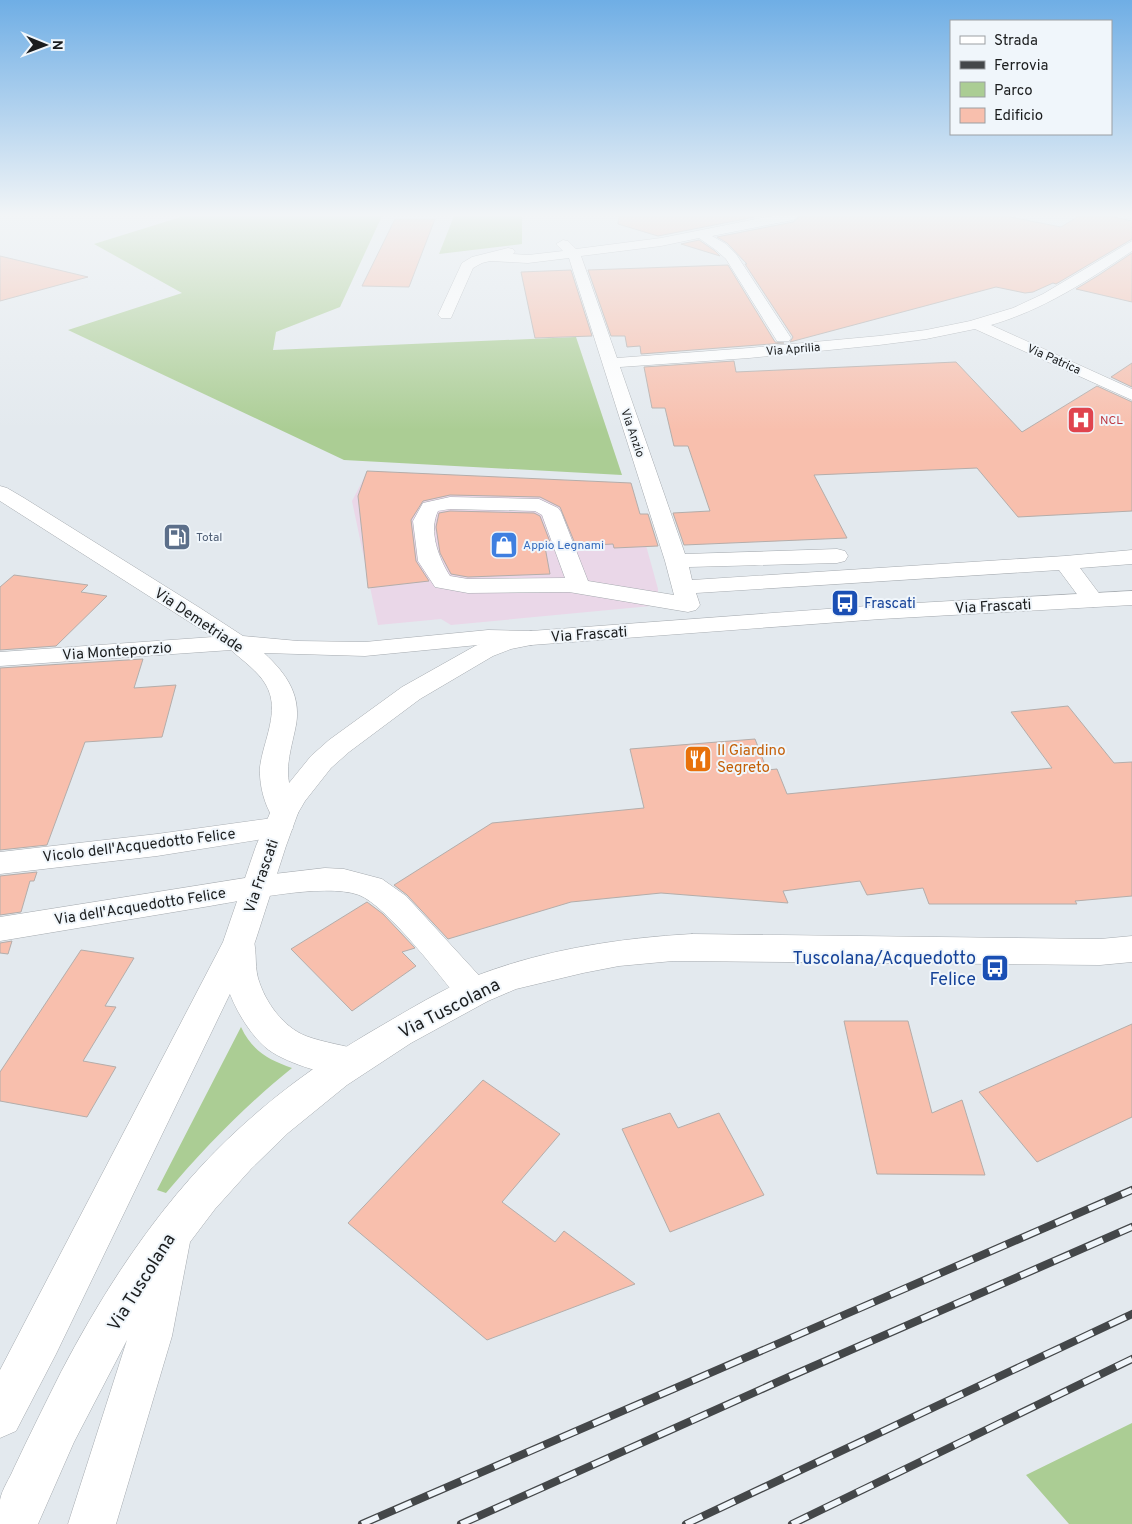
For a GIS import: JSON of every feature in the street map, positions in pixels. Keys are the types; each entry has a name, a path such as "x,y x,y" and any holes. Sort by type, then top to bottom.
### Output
{"street":[{"path":"446,315 458,287"},
{"name":"Via Anzio","path":"582,287 676,561 688,606"},
{"path":"750,287 783,338"},
{"name":"Via Aprilia","path":"609,363 880,341 976,324 1017,312 1054,295 1066,287"},
{"name":"Via Patrica","path":"976,324 1132,394"},
{"name":"Via Demetriade","path":"0,492 212,626 272,674 279,685 286,720 274,770 281,820"},
{"path":"579,586 551,512 539,505 450,503 430,507 423,521 428,561 443,582 468,586 579,586 688,606"},
{"path":"676,561 837,556"},
{"name":"Via Frascati","path":"240,942 281,820 300,788 321,762 387,709 440,675 484,651 505,643 688,606 1132,557"},
{"path":"1065,563 1093,600"},
{"name":"Via Frascati","path":"688,606 1132,598"},
{"name":"Via Monteporzio","path":"0,659 234,642 317,649 365,649 480,637 531,638"},
{"name":"Vicolo dell'Acquedotto Felice","path":"0,863 157,845 281,820"},
{"name":"Via dell'Acquedotto Felice","path":"2,932 257,887 325,879 353,881 371,887 395,904 473,992"},
{"path":"240,942 239,972 249,1001 273,1032 284,1042 300,1049 350,1062"},
{"path":"0,1415 41,1339 138,1142 240,942"},
{"name":"Via Tuscolana","path":"14,1524 54,1433 89,1366 130,1295 173,1230 215,1180 261,1132 350,1062 473,992 518,975 612,953 646,949 1100,952 1132,949"},
{"path":"94,1516 150,1336 173,1230"}],"shaded area":[{"name":"Appio Legnami","path":"365,476 630,487 658,589 658,599 651,606 451,625 441,619 378,625 352,501"}],"green space":[{"path":"171,287 349,287 340,307 276,332 273,350 576,337 622,475 344,460 68,330 182,293"},
{"path":"241,1027 250,1042 262,1054 292,1068 226,1127 166,1193 157,1190"},
{"path":"1132,1423 1132,1524 1069,1524 1026,1475"}],"building":[{"path":"0,287 51,287 0,301"},
{"path":"524,287 576,287 592,336 535,338"},
{"path":"594,287 742,287 775,342 784,343 641,354 640,346 627,347 625,336 611,336"},
{"path":"760,287 996,287 790,342 793,337"},
{"path":"997,287 1044,287 1025,293"},
{"path":"1079,287 1132,287 1132,302 1076,289"},
{"path":"734,361 736,372 956,362 1022,432 1097,386 1132,402 1132,511 1018,517 977,468 814,475 847,538 684,545 673,513 710,511 688,446 674,446 665,408 652,408 644,367"},
{"path":"1132,363 1132,387 1111,377"},
{"path":"367,471 631,483 640,514 648,514 658,546 614,548 613,544 576,546 560,507 540,497 450,495 423,501 411,520 416,561 429,581 368,588 358,496"},
{"path":"450,511 534,513 540,516 552,547 545,547 550,574 468,577 451,574 440,553 436,527 439,513"},
{"path":"14,575 88,585 81,592 107,596 56,646 0,650 0,587"},
{"path":"143,659 134,688 176,685 162,737 85,742 47,845 0,850 0,668"},
{"path":"1068,706 1114,763 1132,762 1132,896 1075,901 1077,904 929,904 923,888 867,895 860,881 783,891 788,903 661,893 571,902 448,939 407,895 394,885 492,823 644,808 630,749 755,739 767,770 777,769 787,794 1052,768 1011,712"},
{"path":"37,872 34,881 30,881 21,912 0,915 0,876"},
{"path":"367,902 383,914 415,948 402,952 416,966 352,1011 291,949"},
{"path":"12,941 8,954 0,953 0,943"},
{"path":"81,950 134,958 105,1006 116,1007 83,1061 116,1067 87,1117 0,1101 0,1072"},
{"path":"844,1021 908,1021 932,1113 962,1100 985,1175 877,1174"},
{"path":"1132,1024 1132,1117 1037,1162 979,1092"},
{"path":"483,1080 560,1134 502,1202 555,1242 564,1231 635,1284 487,1340 348,1223"},
{"path":"670,1113 678,1128 719,1113 764,1195 670,1232 622,1129"}],"railway":[{"path":"362,1524 1132,1190"},
{"path":"461,1524 791,1376 1132,1227"},
{"path":"686,1524 1132,1314"},
{"path":"792,1524 1132,1359"}],"place":[{"name":"NCL","path":"1081,420"},
{"name":"Total","path":"177,537"},
{"name":"Appio Legnami","path":"504,545"},
{"name":"Frascati","path":"845,603"},
{"name":"Il Giardino Segreto","path":"698,759"},
{"name":"Tuscolana/Acquedotto Felice","path":"995,968"}]}
